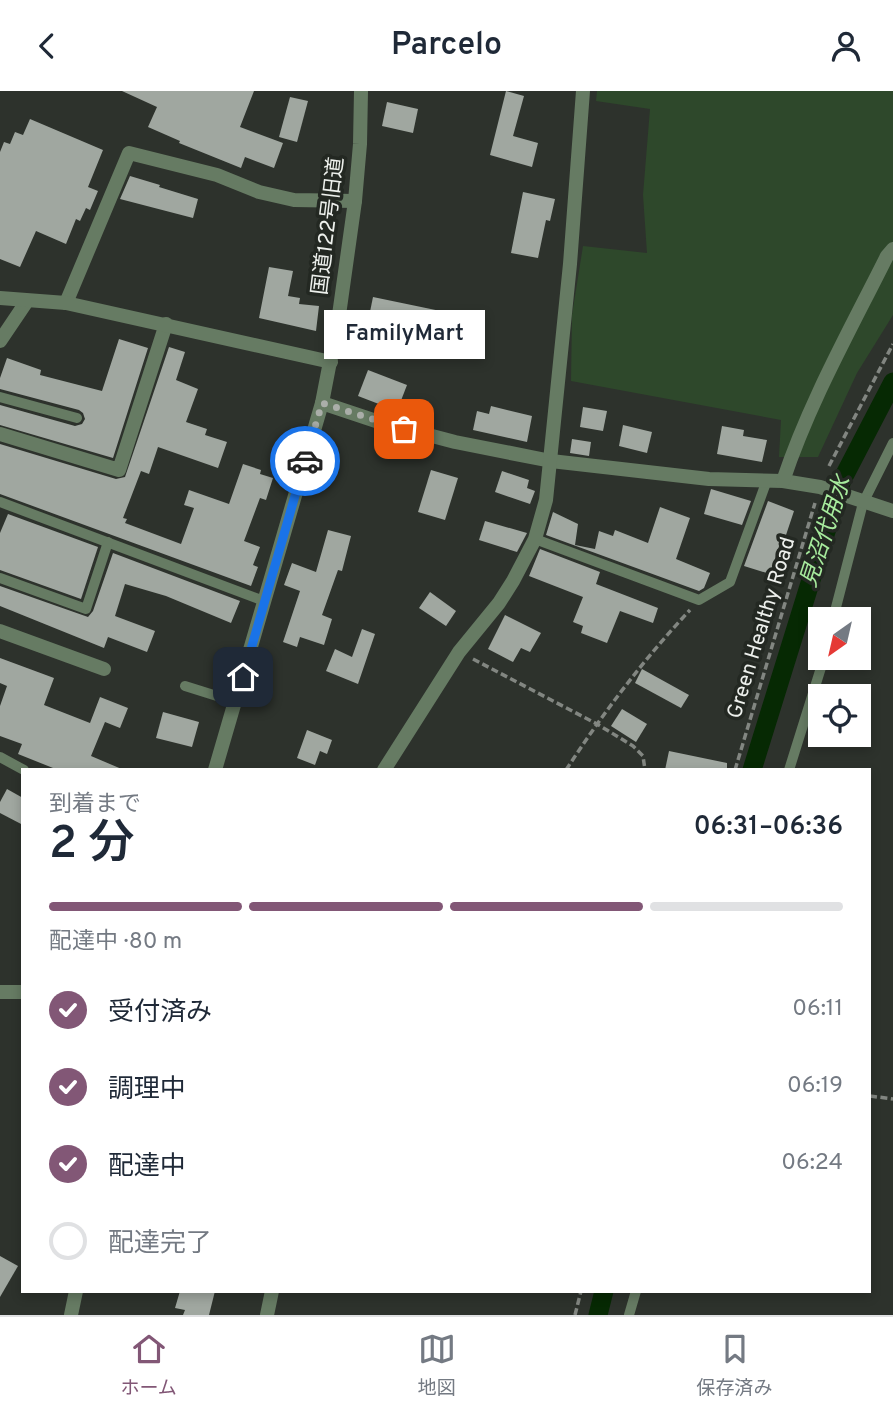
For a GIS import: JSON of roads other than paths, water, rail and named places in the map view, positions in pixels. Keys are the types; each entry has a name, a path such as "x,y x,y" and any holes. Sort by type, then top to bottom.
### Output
{"street":[{"name":"国道122号旧道","path":"216,768 322,403 331,362 355,201 361,91"},
{"path":"385,768 459,652 499,603 535,539 546,500 551,461 570,264 582,91"},
{"path":"66,303 129,153 217,175 259,192 294,200 355,201"},
{"path":"783,481 832,366 893,249"},
{"path":"0,298 66,303 331,362"},
{"path":"0,341 27,301"},
{"path":"0,434 119,470 166,324"},
{"path":"322,403 379,422 455,442 551,461 709,479 783,481 893,510"},
{"path":"0,631 104,669"},
{"path":"0,992 21,992"},
{"path":"71,1315 76,1293"},
{"path":"267,1315 272,1293"}],"lane":[{"path":"0,397 77,418"},
{"path":"836,607 859,501 893,443"},
{"path":"535,539 699,600 730,582 767,481"},
{"path":"0,502 264,601"},
{"path":"0,578 86,609 108,542"},
{"path":"790,768 820,670"},
{"path":"184,686 236,702"},
{"path":"0,757 21,768"},
{"path":"629,1315 635,1293"}],"waterway":[{"name":"見沼代用水","path":"753,768 842,480 893,382"},
{"name":"見沼代用水","path":"598,1315 604,1293"}],"place":[{"name":"FamilyMart","path":"404,429"}]}
